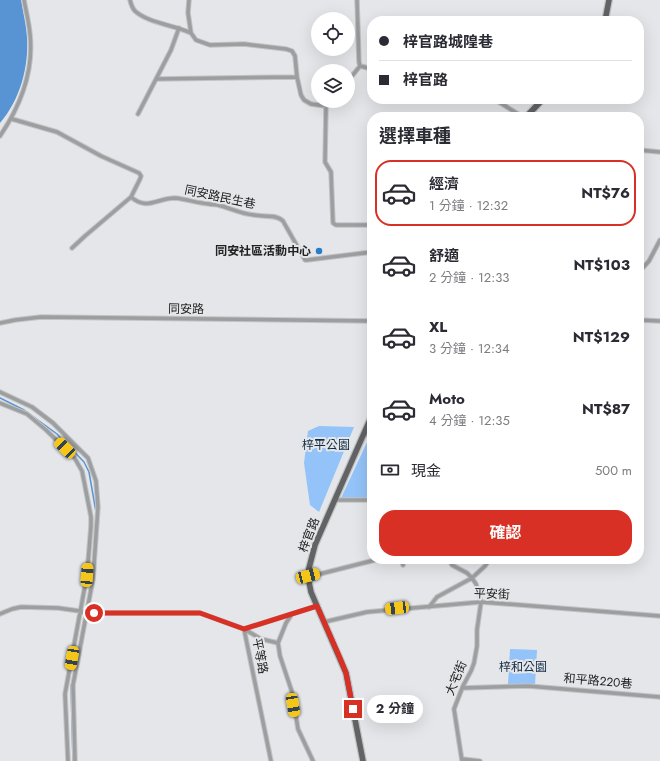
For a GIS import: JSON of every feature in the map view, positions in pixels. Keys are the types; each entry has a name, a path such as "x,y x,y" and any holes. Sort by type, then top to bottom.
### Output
{"main road":[{"path":"606,16 609,0"},
{"path":"529,112 538,104"},
{"name":"梓官路","path":"364,761 346,673 311,592 308,576 313,553 334,500 367,426"}],"street":[{"path":"0,136 12,119 21,100 28,78 30,62 30,34 24,0"},
{"path":"130,0 134,11 141,15 155,22 179,28 191,33"},
{"path":"189,0 188,13 191,33 196,40 210,45 244,44 292,51 295,56 297,77 301,94 304,100 311,104"},
{"path":"357,0 358,54 360,66"},
{"path":"138,114 171,50 179,28"},
{"path":"360,66 367,68"},
{"path":"355,72 360,66"},
{"path":"156,79 297,77"},
{"path":"502,104 516,112"},
{"path":"326,108 325,162 331,172 333,223 336,225 367,225"},
{"path":"12,119 57,132 101,156 139,173 141,176 132,197 72,248"},
{"path":"644,150 660,152"},
{"name":"同安路民生巷","path":"132,197 137,202 142,204 168,198 180,199 216,204 252,215 279,218 283,221 304,260 367,253"},
{"path":"644,266 649,261 660,240"},
{"name":"同安路","path":"0,323 41,317 367,321"},
{"path":"644,320 660,321"},
{"path":"0,392 32,407 44,415 84,453 93,470 96,481 98,507 93,579 73,685 69,694 75,761"},
{"path":"0,403 27,414 74,457 82,471 91,517 87,575 80,612 69,694 68,761"},
{"path":"334,500 367,500"},
{"path":"308,576 367,562"},
{"path":"452,564 467,573 472,578 476,584 481,602"},
{"path":"429,607 437,597 472,578 486,564"},
{"name":"平安街","path":"324,622 367,612 397,608 429,607 481,602 660,616"},
{"name":"大宅街","path":"462,760 454,709 474,663 481,602"},
{"name":"平等路","path":"271,761 244,629 317,606"},
{"path":"0,614 21,607 58,608 80,612 200,613 244,629 261,639 278,643"},
{"path":"292,614 286,623 278,643 280,656 292,692 298,729 313,761"},
{"name":"和平路220巷","path":"462,688 528,686 660,697"},
{"path":"462,760 480,761"}],"green space":[{"name":"梓平公園","path":"319,426 354,427 319,512 310,505 304,463 308,431"},
{"name":"梓平公園","path":"367,442 367,499 341,498"},
{"name":"梓和公園","path":"510,649 537,650 535,685 508,684"}],"shaded area":[{"path":"0,0 21,0 27,32 27,48 25,71 22,83 13,104 0,123"}],"waterway":[{"path":"0,398 24,410 57,434 84,462 89,472 96,512"},
{"path":"71,685 73,761"}],"place":[{"name":"同安社區活動中心","path":"319,251"}],"route":[{"path":"94,613 200,613 218,618 244,629 317,606 346,673 353,709"}]}
